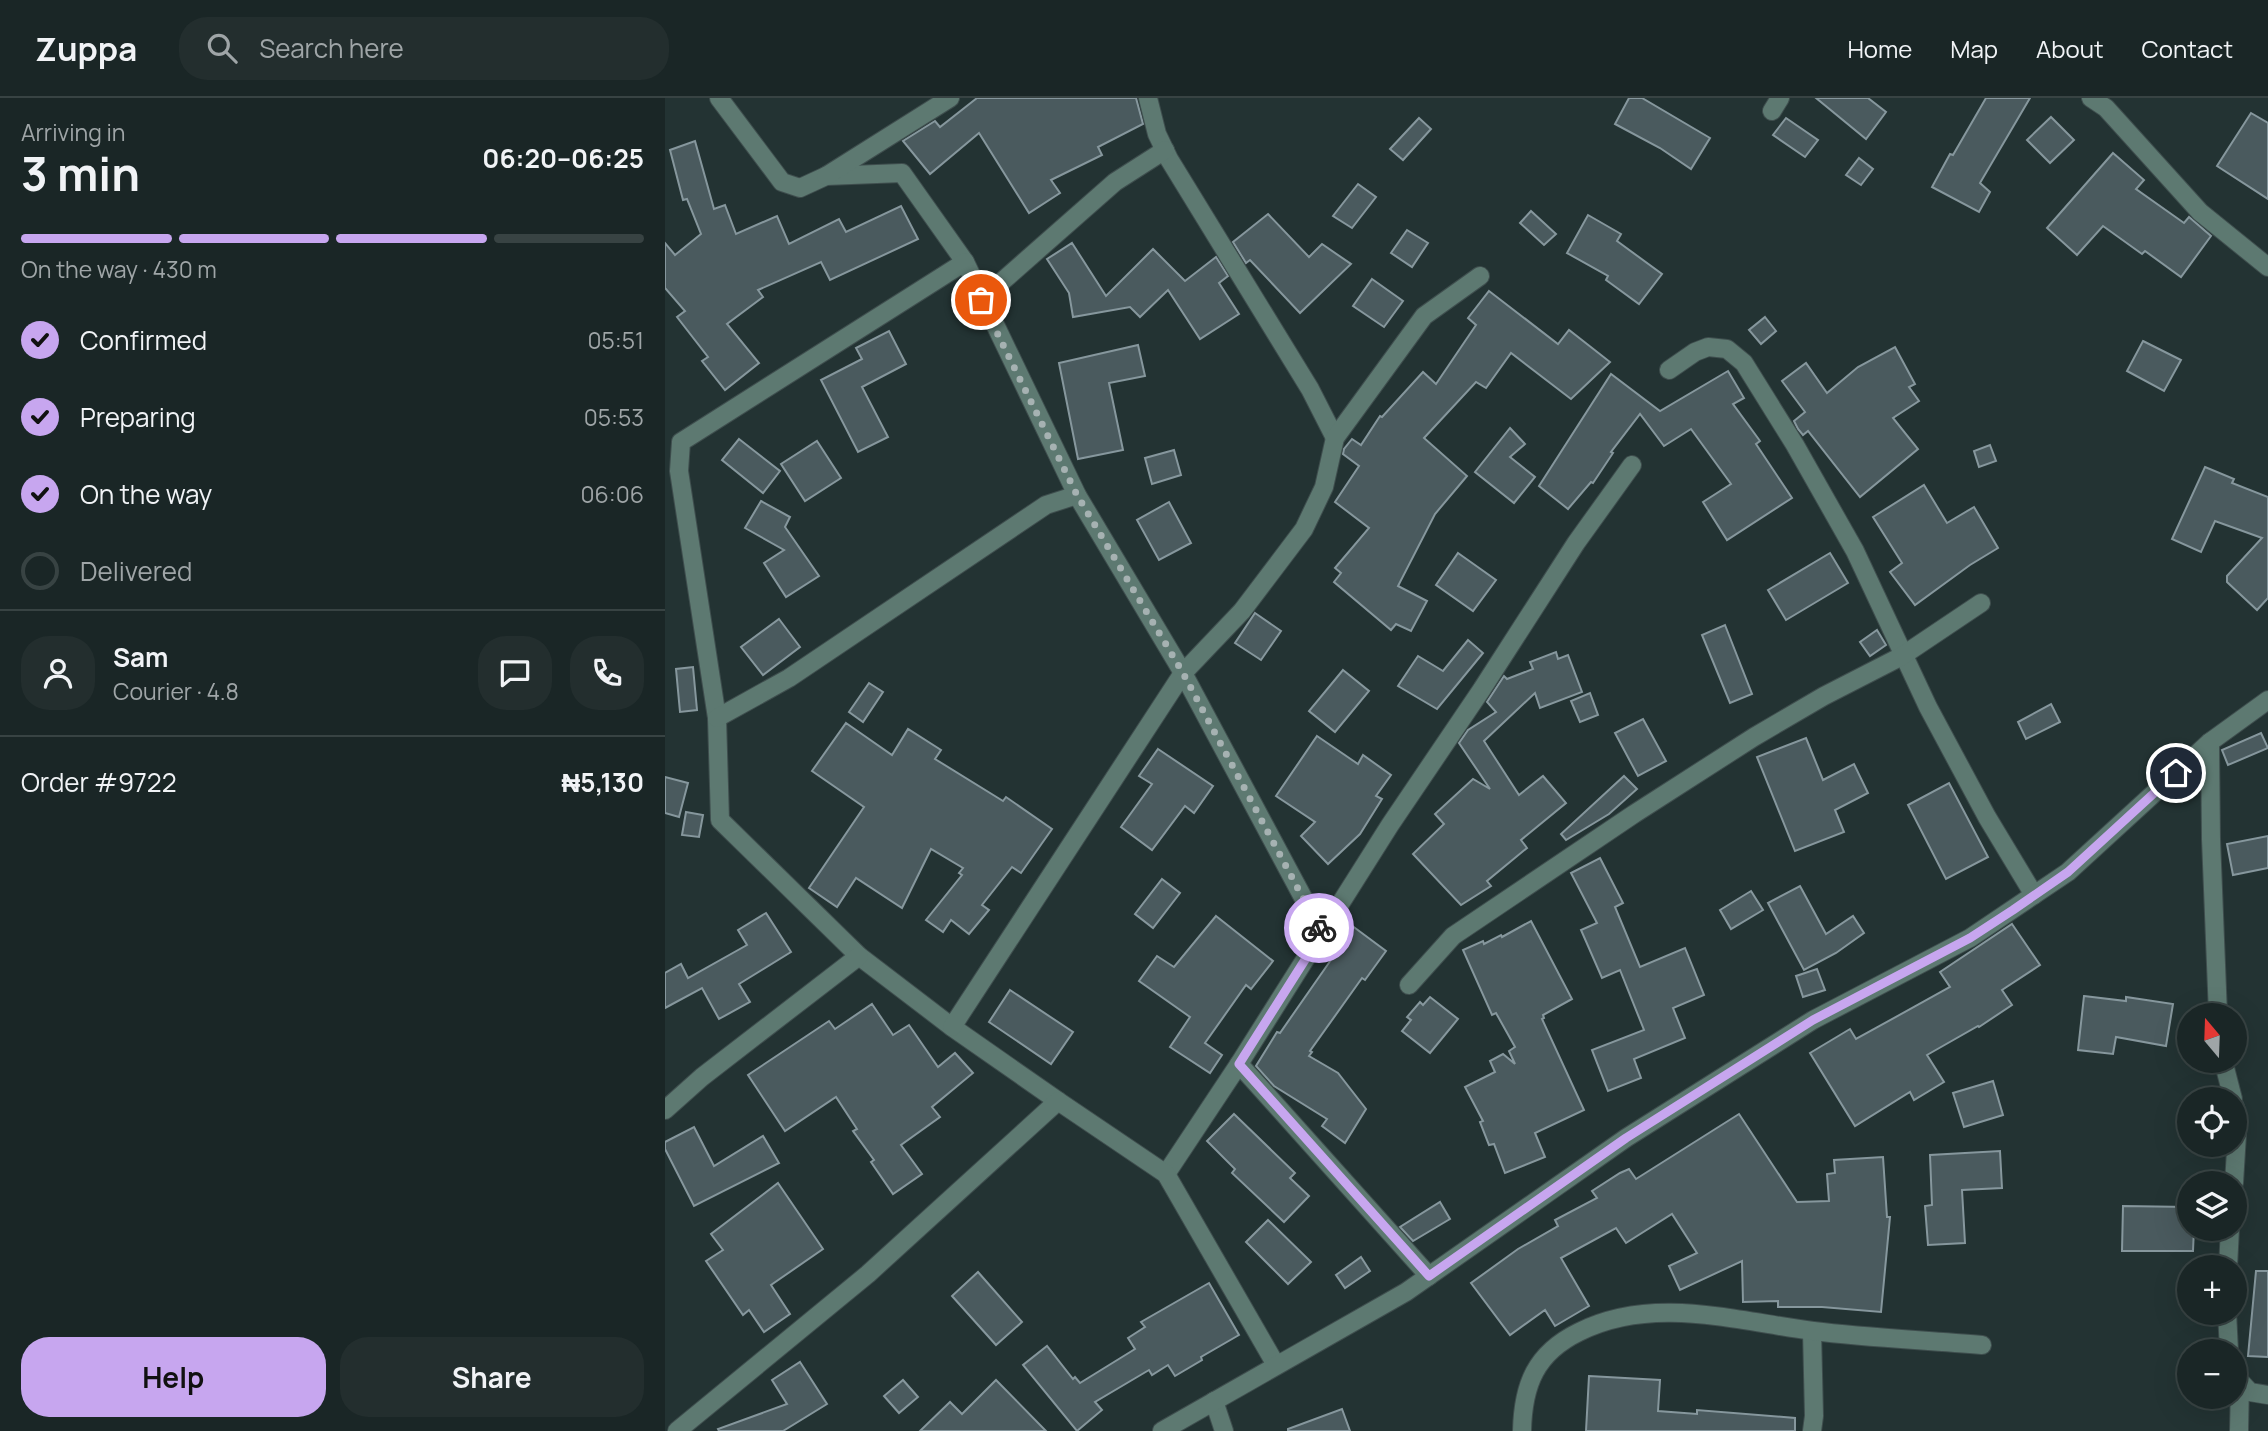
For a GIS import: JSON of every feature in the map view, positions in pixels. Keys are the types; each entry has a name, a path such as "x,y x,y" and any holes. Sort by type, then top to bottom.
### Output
{"street":[{"path":"719,98 782,182 800,188 826,176 950,98"},
{"path":"1148,98 1157,134 1165,150 1310,389 1335,438"},
{"path":"2091,98 2106,108 2200,212 2268,267"},
{"path":"981,300 1115,182 1165,150"},
{"path":"826,176 902,173 965,262 1077,495 1183,673 1322,933"},
{"path":"965,262 681,442 679,471 717,718 720,820 859,956 952,1027 1166,1174 1276,1365"},
{"path":"952,1027 1183,673 1242,611 1304,529 1324,487 1335,438 1424,316 1480,276"},
{"path":"1669,370 1695,352 1708,347 1727,349 1744,363 1795,445 1855,551 1902,656 1987,817 2034,895"},
{"path":"1166,1174 1576,542 1632,465"},
{"path":"717,718 789,678 1047,505 1077,495"},
{"path":"1409,985 1453,936 1634,814 1778,723 1902,656 1981,603"},
{"path":"1162,1431 1406,1292 1626,1138 1813,1020 1970,938 2068,872 2210,742 2268,700"},
{"path":"2210,742 2218,1003"},
{"path":"665,1110 702,1077 859,956"},
{"path":"1239,1064 1429,1276"},
{"path":"677,1431 868,1274 1058,1101"},
{"path":"1522,1431 1528,1385 1536,1367 1563,1340 1604,1321 1633,1315 1694,1313 1812,1331 1982,1345"},
{"path":"1812,1331 1812,1431"},
{"path":"2247,1389 2251,1392 2268,1395"},
{"path":"1214,1401 1224,1431"},
{"path":"2238,1409 2239,1431"}],"building":[{"path":"977,98 1136,98 1143,124 1098,147 1102,155 1051,180 1060,193 1029,213 979,133 930,174 903,141 935,121 940,127"},
{"path":"1629,98 1642,98 1710,138 1691,169 1660,148 1615,124"},
{"path":"1816,98 1868,98 1886,112 1866,139"},
{"path":"1986,98 2030,98 1980,183 1990,192 1979,212 1932,187"},
{"path":"2251,113 2268,123 2268,199 2217,166"},
{"path":"2051,117 2074,140 2050,163 2027,140"},
{"path":"1419,118 1431,129 1403,160 1390,149"},
{"path":"1786,118 1818,140 1805,157 1773,135"},
{"path":"695,141 714,209 725,205 736,234 777,216 789,244 839,219 846,232 901,206 918,239 830,280 821,262 758,290 763,297 727,324 759,363 725,390 702,361 708,357 677,317 685,311 665,288 665,243 675,255 701,234 687,199 683,200 670,150"},
{"path":"2113,153 2144,180 2136,189 2184,223 2189,217 2211,236 2181,277 2103,226 2077,255 2047,228"},
{"path":"1859,158 1873,169 1861,185 1846,175"},
{"path":"1358,184 1376,197 1352,228 1333,216"},
{"path":"1531,211 1556,234 1544,245 1520,223"},
{"path":"1268,214 1309,257 1322,244 1351,264 1300,313 1250,260 1246,263 1233,242"},
{"path":"1588,215 1621,234 1617,241 1662,274 1639,304 1606,280 1608,276 1567,253"},
{"path":"1407,230 1428,243 1412,267 1391,253"},
{"path":"1072,243 1106,296 1153,249 1185,281 1216,257 1228,276 1219,283 1239,314 1200,339 1168,290 1140,317 1130,307 1073,317 1069,293 1047,259"},
{"path":"1372,279 1403,301 1384,327 1353,306"},
{"path":"1489,291 1558,344 1569,330 1610,362 1571,399 1511,353 1486,388 1476,382 1424,438 1467,476 1435,514 1398,586 1427,601 1411,631 1396,624 1391,630 1334,582 1341,573 1335,568 1369,528 1335,502 1359,466 1343,454 1344,449 1352,439 1361,445 1380,416 1382,417 1423,372 1436,384 1476,325 1468,318"},
{"path":"1765,317 1776,331 1761,344 1749,330"},
{"path":"889,331 906,364 862,387 888,437 858,452 821,380 862,359 856,348"},
{"path":"2143,341 2181,360 2164,391 2127,371"},
{"path":"1138,345 1145,376 1109,383 1123,450 1078,459 1059,363"},
{"path":"1895,347 1915,384 1909,387 1919,401 1893,418 1918,449 1860,497 1808,431 1803,435 1798,429 1794,421 1805,412 1782,381 1806,363 1827,393 1858,367"},
{"path":"1728,371 1744,398 1733,404 1760,441 1756,444 1792,498 1727,540 1703,502 1731,484 1691,429 1664,446 1640,414 1611,452 1613,453 1593,483 1591,482 1568,509 1539,486 1611,374 1660,411"},
{"path":"1510,428 1525,444 1510,457 1535,477 1514,503 1475,472"},
{"path":"739,439 780,471 763,493 722,460"},
{"path":"817,441 841,478 805,501 781,464"},
{"path":"1990,445 1996,461 1979,467 1974,451"},
{"path":"1174,450 1181,475 1152,484 1145,458"},
{"path":"2205,467 2234,479 2232,483 2268,497 2268,598 2257,610 2227,582 2227,576 2262,538 2215,521 2201,552 2172,539"},
{"path":"1924,485 1947,523 1974,507 1998,548 1915,605 1890,572 1902,563 1873,517"},
{"path":"761,501 790,517 785,527 819,576 786,597 764,563 784,550 745,528"},
{"path":"1169,502 1191,543 1159,560 1137,520"},
{"path":"1458,553 1496,580 1473,611 1436,585"},
{"path":"1830,553 1848,583 1786,620 1768,590"},
{"path":"1255,613 1281,631 1261,660 1235,643"},
{"path":"779,619 800,647 763,675 741,647"},
{"path":"1725,625 1752,694 1730,703 1702,635"},
{"path":"1877,630 1886,645 1870,656 1860,642"},
{"path":"1468,640 1483,653 1437,709 1398,686 1418,656 1443,671"},
{"path":"1556,652 1558,659 1568,655 1582,692 1540,708 1535,693 1484,741 1519,795 1543,776 1566,803 1521,840 1527,848 1487,881 1491,886 1461,905 1413,854 1444,824 1435,814 1473,779 1490,789 1459,743 1468,730 1496,712 1487,702 1504,676 1507,679 1533,669 1530,662"},
{"path":"693,667 697,710 680,712 676,669"},
{"path":"1343,670 1369,691 1335,732 1309,711"},
{"path":"869,683 883,692 863,722 849,712"},
{"path":"1590,693 1598,715 1580,722 1571,701"},
{"path":"2051,704 2060,722 2026,739 2018,722"},
{"path":"1643,719 1666,761 1638,776 1615,733"},
{"path":"846,723 892,755 908,729 941,750 935,759 1003,801 1006,797 1052,829 1021,873 1012,867 982,905 989,910 969,934 951,920 943,932 926,920 962,875 959,873 963,868 931,849 902,908 856,878 837,907 809,888 864,807 812,771"},
{"path":"2261,733 2268,748 2228,765 2222,750"},
{"path":"1317,736 1358,764 1363,755 1391,775 1376,796 1382,799 1360,834 1328,864 1301,836 1315,822 1276,796"},
{"path":"1806,738 1823,780 1854,764 1868,793 1835,810 1844,832 1795,851 1757,757"},
{"path":"1158,749 1213,786 1194,813 1185,806 1152,850 1121,827 1152,784 1139,776"},
{"path":"1624,776 1637,789 1609,814 1566,840 1561,834"},
{"path":"665,777 688,783 679,817 665,813"},
{"path":"1949,783 1988,857 1946,879 1908,805"},
{"path":"686,812 703,815 699,837 682,835"},
{"path":"2268,836 2268,868 2233,875 2227,844"},
{"path":"1600,858 1623,903 1615,907 1640,967 1685,948 1704,995 1673,1008 1685,1038 1634,1059 1641,1078 1608,1091 1592,1050 1644,1030 1620,970 1602,978 1581,930 1597,923 1571,873"},
{"path":"1162,879 1180,893 1153,928 1135,914"},
{"path":"1800,886 1826,934 1853,916 1864,933 1836,953 1804,970 1768,903"},
{"path":"1751,891 1763,910 1731,929 1720,910"},
{"path":"766,913 791,952 739,984 750,1002 719,1019 702,988 665,1008 665,973 681,964 688,978 747,945 738,930"},
{"path":"1216,916 1273,961 1251,989 1246,985 1205,1043 1222,1055 1210,1073 1170,1047 1190,1017 1139,981 1157,956 1174,967"},
{"path":"1531,921 1572,999 1543,1015 1542,1019 1584,1110 1535,1133 1545,1157 1505,1173 1494,1144 1489,1145 1480,1122 1483,1121 1465,1087 1495,1072 1490,1061 1503,1054 1515,1064 1509,1051 1515,1047 1496,1013 1492,1015 1463,950 1483,941 1484,944 1501,935 1502,937"},
{"path":"1347,922 1386,951 1365,980 1362,978 1310,1051 1312,1052 1309,1056 1338,1073 1366,1109 1345,1143 1322,1126 1327,1119 1274,1086 1256,1066 1277,1032 1280,1033 1333,957 1326,951"},
{"path":"2012,924 2040,965 2002,990 2012,1005 1979,1027 1927,1055 1944,1082 1914,1100 1910,1092 1855,1126 1810,1053 1850,1029 1856,1039 1950,987 1940,972"},
{"path":"1817,969 1825,990 1803,997 1796,976"},
{"path":"1010,990 1073,1032 1051,1064 989,1022"},
{"path":"2084,996 2126,1001 2126,997 2173,1004 2166,1046 2116,1037 2113,1054 2078,1050"},
{"path":"1430,997 1458,1019 1430,1053 1402,1031 1411,1020 1407,1017 1420,1002 1423,1005"},
{"path":"872,1004 893,1035 909,1025 938,1067 955,1053 973,1073 932,1107 940,1117 901,1145 922,1174 893,1194 871,1162 874,1160 853,1131 857,1129 836,1097 785,1131 748,1075 829,1021 835,1029"},
{"path":"1993,1081 2003,1115 1964,1127 1953,1093"},
{"path":"1234,1114 1295,1173 1290,1178 1309,1196 1284,1222 1232,1173 1235,1169 1207,1141"},
{"path":"1739,1114 1797,1202 1829,1201 1827,1174 1835,1173 1834,1160 1883,1157 1887,1217 1890,1217 1881,1312 1822,1307 1778,1307 1778,1301 1743,1302 1742,1261 1680,1290 1669,1266 1697,1253 1672,1214 1626,1243 1616,1228 1561,1258 1589,1306 1555,1326 1545,1310 1510,1335 1471,1283 1518,1249 1558,1226 1555,1220 1597,1198 1592,1191 1620,1173 1629,1169 1636,1179"},
{"path":"694,1127 714,1166 763,1136 779,1163 694,1206 665,1149 665,1142"},
{"path":"2000,1151 2002,1188 1962,1190 1965,1243 1928,1245 1925,1206 1932,1205 1930,1155"},
{"path":"778,1183 823,1249 771,1285 790,1314 764,1332 749,1310 743,1315 706,1261 723,1250 711,1234"},
{"path":"1440,1202 1450,1219 1413,1241 1400,1227"},
{"path":"2123,1206 2177,1207 2177,1241 2193,1241 2193,1251 2122,1251"},
{"path":"1268,1220 1311,1262 1288,1284 1246,1242"},
{"path":"1361,1257 1370,1271 1345,1288 1336,1275"},
{"path":"2256,1271 2268,1271 2268,1357 2248,1356"},
{"path":"978,1272 1022,1322 996,1345 952,1296"},
{"path":"1209,1283 1239,1335 1175,1376 1168,1365 1152,1375 1149,1370 1095,1402 1102,1410 1077,1431 1023,1365 1047,1346 1073,1379 1075,1377 1080,1383 1135,1349 1128,1338 1145,1327 1141,1322"},
{"path":"800,1362 827,1404 783,1431 719,1431 718,1429 787,1404 772,1380"},
{"path":"1589,1376 1660,1380 1658,1411 1697,1414 1697,1410 1795,1418 1795,1431 1586,1431"},
{"path":"903,1380 918,1397 899,1413 884,1396"},
{"path":"996,1380 1046,1431 920,1431 950,1402 962,1414"},
{"path":"1342,1409 1350,1431 1288,1431 1288,1429"}],"way so far":[{"path":"981,300 1077,495 1183,673 1319,928"}],"route":[{"path":"1319,928 1322,933 1239,1064 1429,1276 1626,1138 1813,1020 1970,938 2013,910 2068,872 2176,773"}]}
